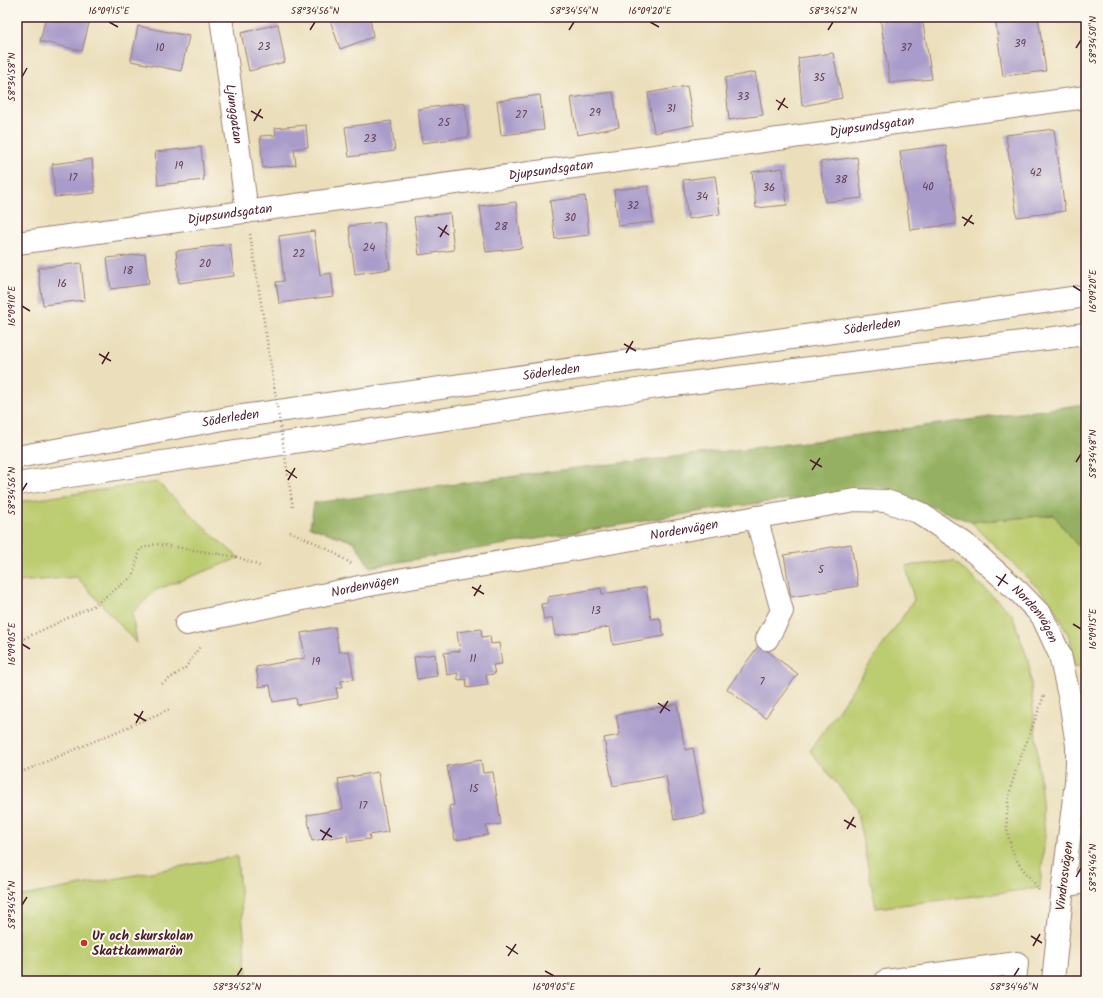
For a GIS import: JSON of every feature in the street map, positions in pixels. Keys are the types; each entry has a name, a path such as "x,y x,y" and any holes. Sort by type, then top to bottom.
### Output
{"main road":[{"name":"Ljunggatan","path":"221,17 247,212"},
{"name":"Djupsundsgatan","path":"17,243 1086,97"},
{"name":"Söderleden","path":"17,457 229,418 1086,296"},
{"path":"17,484 657,387 1086,334"},
{"name":"Nordenvägen","path":"186,624 364,586 756,517 855,500 886,501 918,512 964,543 1015,588 1042,616 1060,655 1065,676 1078,697"},
{"path":"756,517 782,611 767,640"},
{"name":"Vindrosvägen","path":"1053,981 1076,782 1078,697"},
{"path":"1063,886 1086,882"},
{"path":"886,981 1017,962 1015,981"}],"path":[{"path":"247,212 293,508"},
{"path":"290,532 311,540 353,565 364,586"},
{"path":"17,642 92,606 133,576 140,548 156,544 238,557 262,567"},
{"path":"162,684 185,668 201,645 210,620"},
{"path":"1040,892 1013,853 1007,821 1008,806 1010,791 1043,697 1047,680 1065,676"},
{"path":"17,774 170,709"}],"green space":[{"path":"1086,404 1086,543 1077,545 1054,515 971,522 881,487 715,509 370,567 354,542 310,527 314,503 576,468 814,441"},
{"path":"157,482 239,558 156,590 132,613 137,644 77,577 17,582 17,502"},
{"path":"1054,515 1077,545 1086,543 1086,665 1074,667 1070,638 1050,600 971,522"},
{"path":"954,561 1012,614 1029,663 1045,835 1040,888 876,908 856,807 810,751 914,600 906,566"},
{"path":"237,856 248,981 17,981 17,897"}],"building":[{"path":"46,17 81,17 90,19 82,51 40,41"},
{"path":"329,17 370,17 373,37 340,49"},
{"path":"880,17 922,17 932,79 890,83"},
{"path":"995,17 1038,17 1046,71 1003,76"},
{"path":"278,24 285,62 249,71 241,33"},
{"path":"138,26 189,36 181,71 131,61"},
{"path":"833,53 842,98 802,106 798,58"},
{"path":"755,72 763,115 729,120 725,78"},
{"path":"687,86 694,125 654,133 648,93"},
{"path":"613,92 619,127 577,135 571,98"},
{"path":"540,95 544,130 501,135 497,101"},
{"path":"465,103 469,137 422,143 418,109"},
{"path":"391,121 395,151 349,157 345,127"},
{"path":"306,125 308,147 294,149 296,165 263,168 260,136 276,135 275,128"},
{"path":"1054,129 1065,211 1017,217 1006,135"},
{"path":"946,145 956,224 910,230 900,151"},
{"path":"201,147 204,180 158,185 155,152"},
{"path":"857,157 862,198 825,202 820,162"},
{"path":"92,159 95,193 55,197 52,164"},
{"path":"783,168 787,205 756,208 752,172"},
{"path":"715,176 720,214 688,219 683,180"},
{"path":"648,186 653,222 618,226 614,190"},
{"path":"585,196 589,235 555,239 550,201"},
{"path":"516,202 522,248 486,252 480,206"},
{"path":"450,213 454,250 419,255 414,217"},
{"path":"384,222 390,269 355,274 349,226"},
{"path":"314,231 320,275 331,273 334,296 279,303 276,282 284,281 279,236"},
{"path":"230,244 234,276 179,283 176,251"},
{"path":"145,254 149,284 111,289 107,258"},
{"path":"81,263 85,300 43,305 38,268"},
{"path":"851,544 858,586 791,597 784,555"},
{"path":"646,587 651,619 660,618 664,636 613,645 610,627 555,636 552,618 544,620 541,604 548,603 548,597 601,588 602,594"},
{"path":"335,627 339,652 349,651 354,679 341,681 342,688 336,688 338,698 297,705 296,698 273,702 270,685 259,687 256,667 305,658 301,633"},
{"path":"481,629 482,637 490,636 491,644 499,643 502,664 493,665 495,674 486,675 488,685 467,688 466,679 458,680 458,673 447,675 444,653 460,651 457,632"},
{"path":"759,645 798,674 765,718 727,689"},
{"path":"435,654 437,676 417,679 414,657"},
{"path":"677,704 685,750 693,748 705,814 674,820 666,776 613,786 604,738 620,735 616,715"},
{"path":"481,760 483,773 493,772 501,824 486,826 488,835 455,840 449,806 454,805 447,766"},
{"path":"378,772 388,832 369,835 370,839 348,842 347,835 312,841 307,815 343,809 338,779"}],"place":[{"name":"Ur och skurskolan Skattkammarön","path":"84,943"}]}
